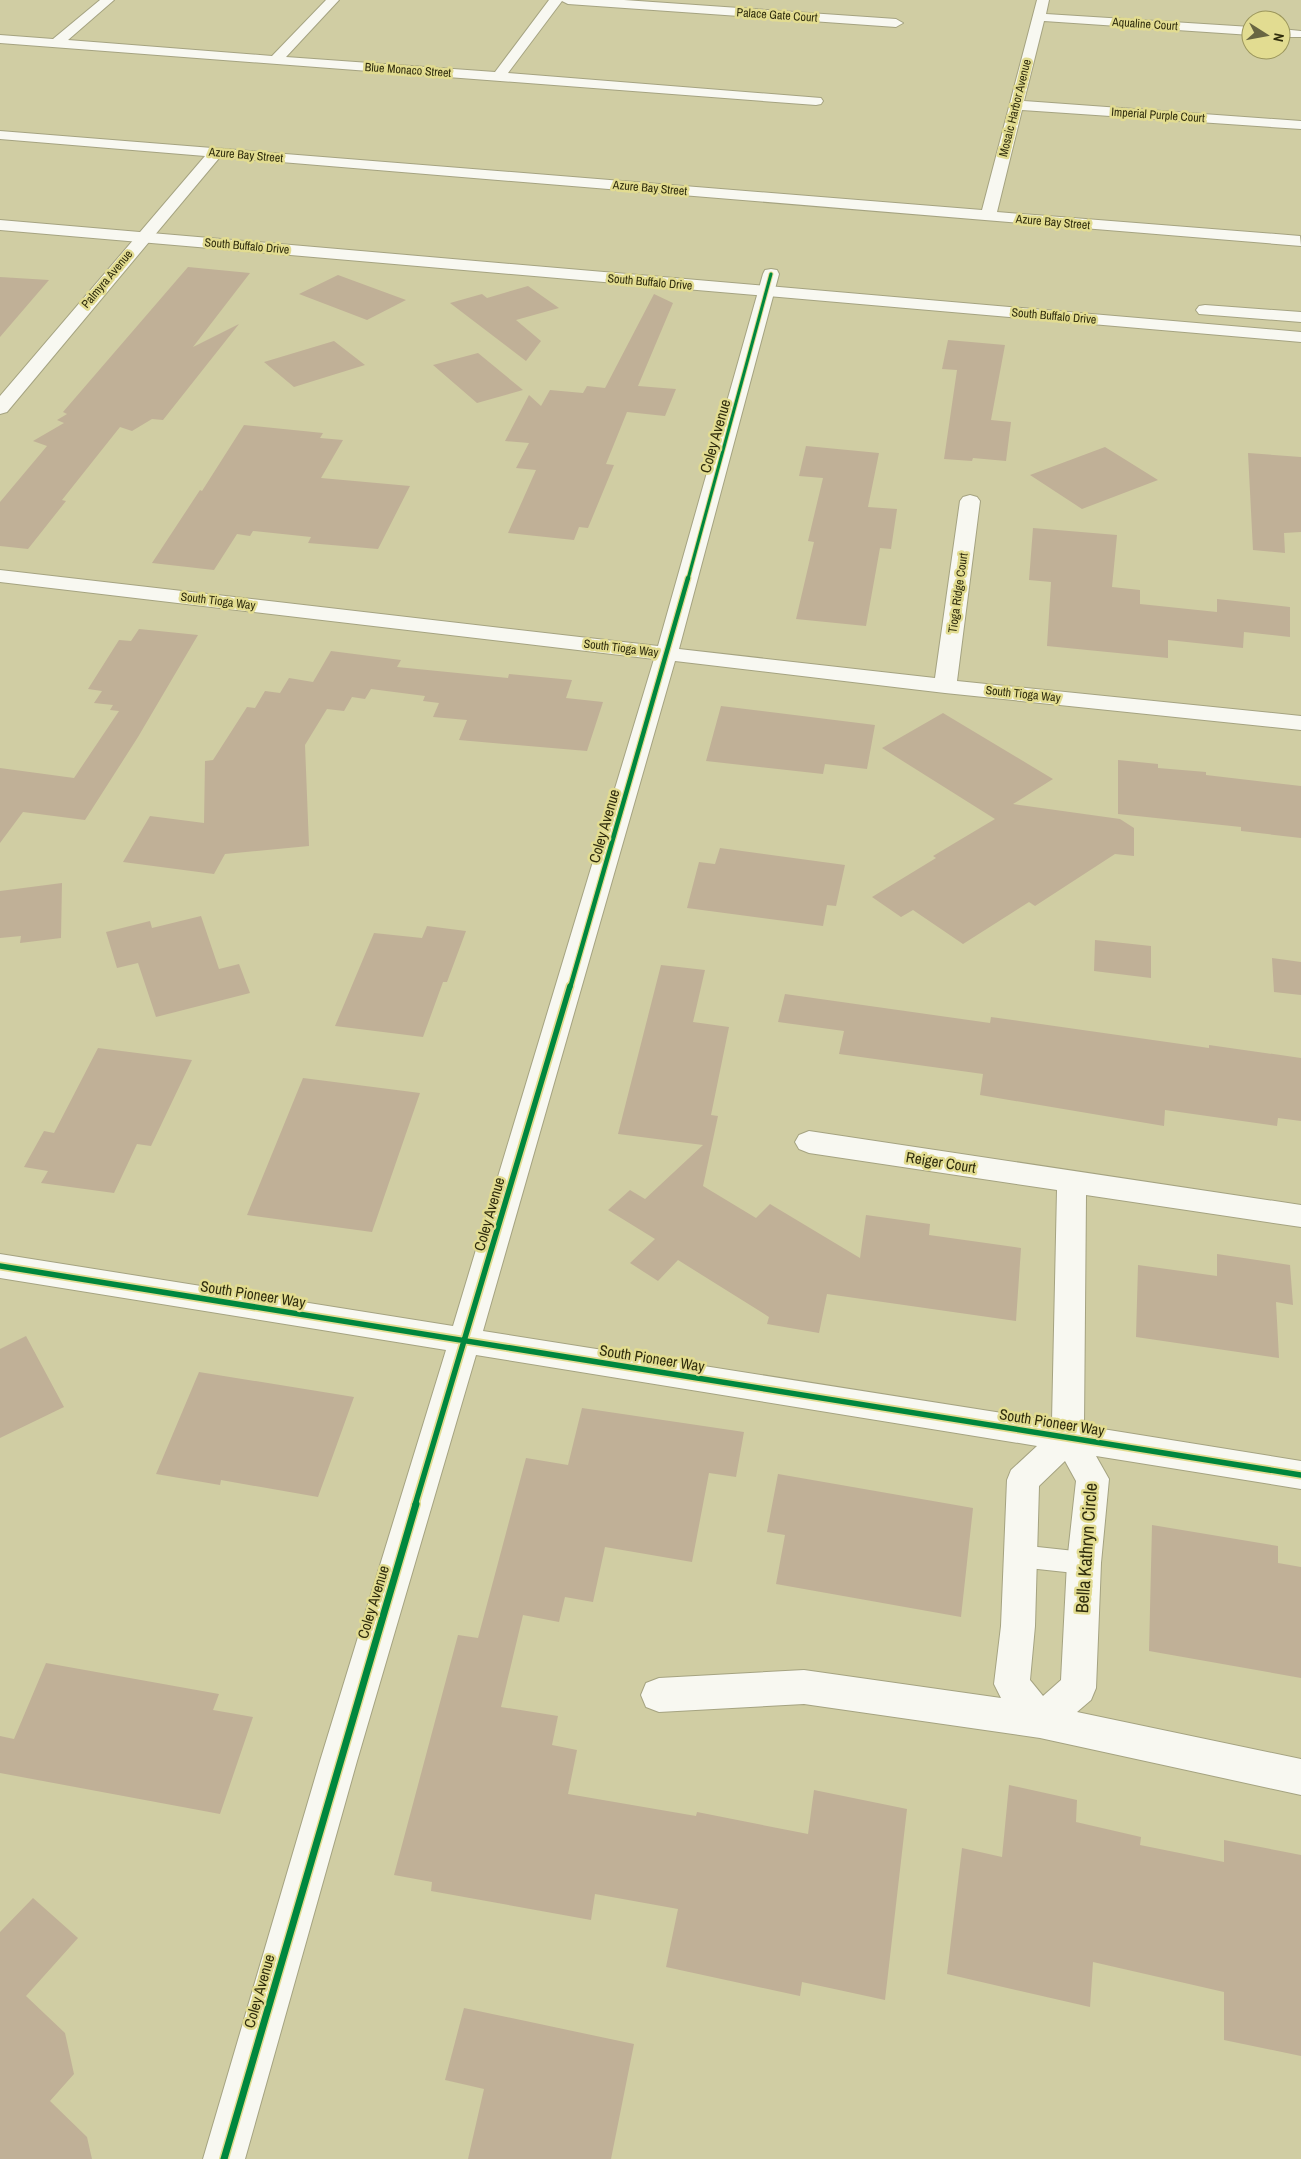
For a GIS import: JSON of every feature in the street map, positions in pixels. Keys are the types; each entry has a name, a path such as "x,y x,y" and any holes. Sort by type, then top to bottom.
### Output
{"street":[{"path":"56,43 108,0"},
{"path":"275,60 333,0"},
{"path":"498,76 556,0"},
{"name":"Palace Gate Court","path":"568,0 896,23"},
{"name":"Mosaic Harbor Avenue","path":"988,216 1043,0"},
{"name":"Aqualine Court","path":"1038,17 1241,30"},
{"path":"1291,34 1297,34"},
{"name":"Blue Monaco Street","path":"0,39 816,101"},
{"name":"Imperial Purple Court","path":"1016,105 1301,125"},
{"name":"Azure Bay Street","path":"0,135 1300,241"},
{"name":"Palmyra Avenue","path":"0,408 142,237 217,152"},
{"path":"138,218 177,222"},
{"name":"South Buffalo Drive","path":"0,225 142,237 770,279 1301,337"},
{"name":"Coley Avenue","path":"224,2159 376,1634 465,1341 621,812 744,378 770,279"},
{"path":"1193,309 1301,318"},
{"name":"Tioga Ridge Court","path":"946,686 970,501"},
{"name":"South Tioga Way","path":"0,576 946,686 1301,723"},
{"name":"Reiger Court","path":"809,1142 1301,1216"},
{"path":"1040,1721 1012,1684 1018,1626 1023,1480 1068,1438 1072,1182"},
{"name":"South Pioneer Way","path":"0,1266 1301,1475"},
{"name":"Bella Kathryn Circle","path":"1040,1721 1078,1688 1084,1563 1093,1479 1068,1438"},
{"path":"659,1695 804,1687 1040,1721 1301,1777"}],"lane":[{"path":"1019,1556 1084,1563"}],"building":[{"path":"188,267 250,273 193,347 239,324 163,420 152,419 132,431 120,427 62,500 66,501 28,549 0,546 0,502 47,446 33,441 64,423 57,420 67,414 63,412"},
{"path":"338,275 406,300 367,320 299,294"},
{"path":"0,277 49,280 0,337"},
{"path":"528,286 559,308 516,320 541,341 526,361 450,303 482,294 487,298"},
{"path":"654,294 673,303 638,386 676,389 665,416 627,412 606,464 614,465 588,528 579,527 574,540 508,533 536,470 516,468 529,443 505,441 529,395 541,406 550,390 583,393 587,386 605,388"},
{"path":"948,340 1005,345 991,420 1011,422 1006,461 973,458 972,461 944,459 957,370 942,369"},
{"path":"334,341 365,365 294,387 264,362"},
{"path":"478,353 523,390 477,403 433,365"},
{"path":"244,425 323,433 320,438 343,440 321,478 410,486 378,549 308,543 311,537 253,531 250,536 237,534 214,570 152,563 200,490 202,491"},
{"path":"806,446 879,453 868,507 897,509 891,549 880,548 866,626 796,619 814,542 808,541 823,478 799,476"},
{"path":"1105,447 1158,480 1082,509 1030,475"},
{"path":"1248,453 1301,457 1301,532 1284,533 1285,553 1253,550"},
{"path":"1033,528 1117,535 1112,587 1140,590 1140,604 1217,612 1217,599 1290,607 1290,637 1244,632 1243,648 1168,640 1168,658 1047,646 1051,582 1029,580"},
{"path":"139,629 198,635 138,737 85,820 23,812 0,843 0,768 74,778 119,711 110,710 113,705 94,703 102,691 88,689 119,640 131,641"},
{"path":"331,651 401,660 397,667 508,678 509,674 572,680 566,698 603,702 587,751 459,740 467,720 433,717 439,703 423,701 425,696 371,689 365,699 352,697 344,711 327,709 305,745 309,846 225,854 214,874 123,862 150,816 204,823 205,761 213,760 247,707 255,708 265,691 280,693 289,678 313,682"},
{"path":"721,706 875,725 867,769 825,764 823,774 706,761"},
{"path":"943,713 1053,779 1013,804 1120,819 1134,828 1134,856 1115,854 1035,906 1029,902 963,944 913,910 901,917 872,897 936,858 933,856 995,819 882,748"},
{"path":"1118,760 1158,764 1158,768 1206,772 1206,775 1301,786 1301,838 1241,831 1241,827 1118,814"},
{"path":"720,848 845,865 836,906 827,905 823,926 687,908 699,862 715,864"},
{"path":"62,883 61,938 20,943 21,936 0,938 0,891"},
{"path":"201,916 219,969 239,964 250,993 156,1017 138,963 117,968 106,932 150,921 152,928"},
{"path":"427,926 466,931 447,982 443,982 423,1037 335,1026 374,933 422,938"},
{"path":"1095,940 1151,946 1151,978 1094,971"},
{"path":"1272,958 1301,962 1301,995 1274,992"},
{"path":"661,965 705,970 693,1022 729,1027 711,1115 718,1116 703,1186 756,1218 770,1204 860,1258 866,1215 930,1224 929,1235 1021,1248 1016,1321 827,1294 819,1333 767,1324 769,1317 678,1260 658,1281 630,1263 655,1239 608,1210 630,1190 645,1199 703,1145 618,1134"},
{"path":"785,994 990,1023 991,1017 1209,1048 1209,1045 1301,1058 1301,1121 1278,1118 1277,1126 1165,1110 1164,1126 980,1095 983,1074 839,1054 844,1031 778,1022"},
{"path":"98,1048 192,1060 151,1146 137,1144 114,1193 41,1183 48,1171 24,1167 44,1131 54,1133"},
{"path":"303,1078 420,1093 372,1232 247,1215"},
{"path":"1217,1254 1290,1265 1293,1305 1276,1302 1279,1358 1136,1337 1138,1265 1217,1276"},
{"path":"26,1336 64,1407 0,1438 0,1349"},
{"path":"199,1372 354,1397 318,1497 221,1480 220,1485 156,1474"},
{"path":"582,1408 744,1432 736,1477 709,1473 692,1562 605,1547 593,1602 565,1597 559,1622 523,1615 501,1707 558,1716 552,1745 577,1750 568,1794 696,1816 697,1812 808,1834 814,1790 907,1809 885,2000 802,1982 800,1996 666,1967 678,1909 595,1894 591,1920 431,1891 432,1882 394,1875 458,1635 478,1638 526,1458 568,1465"},
{"path":"778,1474 973,1508 961,1617 776,1584 785,1535 767,1532"},
{"path":"1152,1525 1278,1546 1278,1563 1301,1567 1301,1678 1149,1651"},
{"path":"46,1663 219,1694 213,1710 253,1717 220,1814 0,1773 0,1736 14,1739"},
{"path":"1009,1785 1077,1800 1076,1822 1141,1837 1140,1845 1224,1862 1224,1840 1301,1855 1301,2056 1224,2040 1224,1992 1093,1962 1090,2007 947,1974 962,1848 1002,1857"},
{"path":"33,1898 78,1938 26,1996 65,2033 74,2074 50,2101 87,2137 92,2159 0,2159 0,1932"},
{"path":"464,2008 634,2044 611,2159 468,2159 484,2089 445,2080"}],"cycle path":[{"path":"224,2159 339,1761 630,784 771,274"},
{"path":"0,1266 1301,1475"}]}
